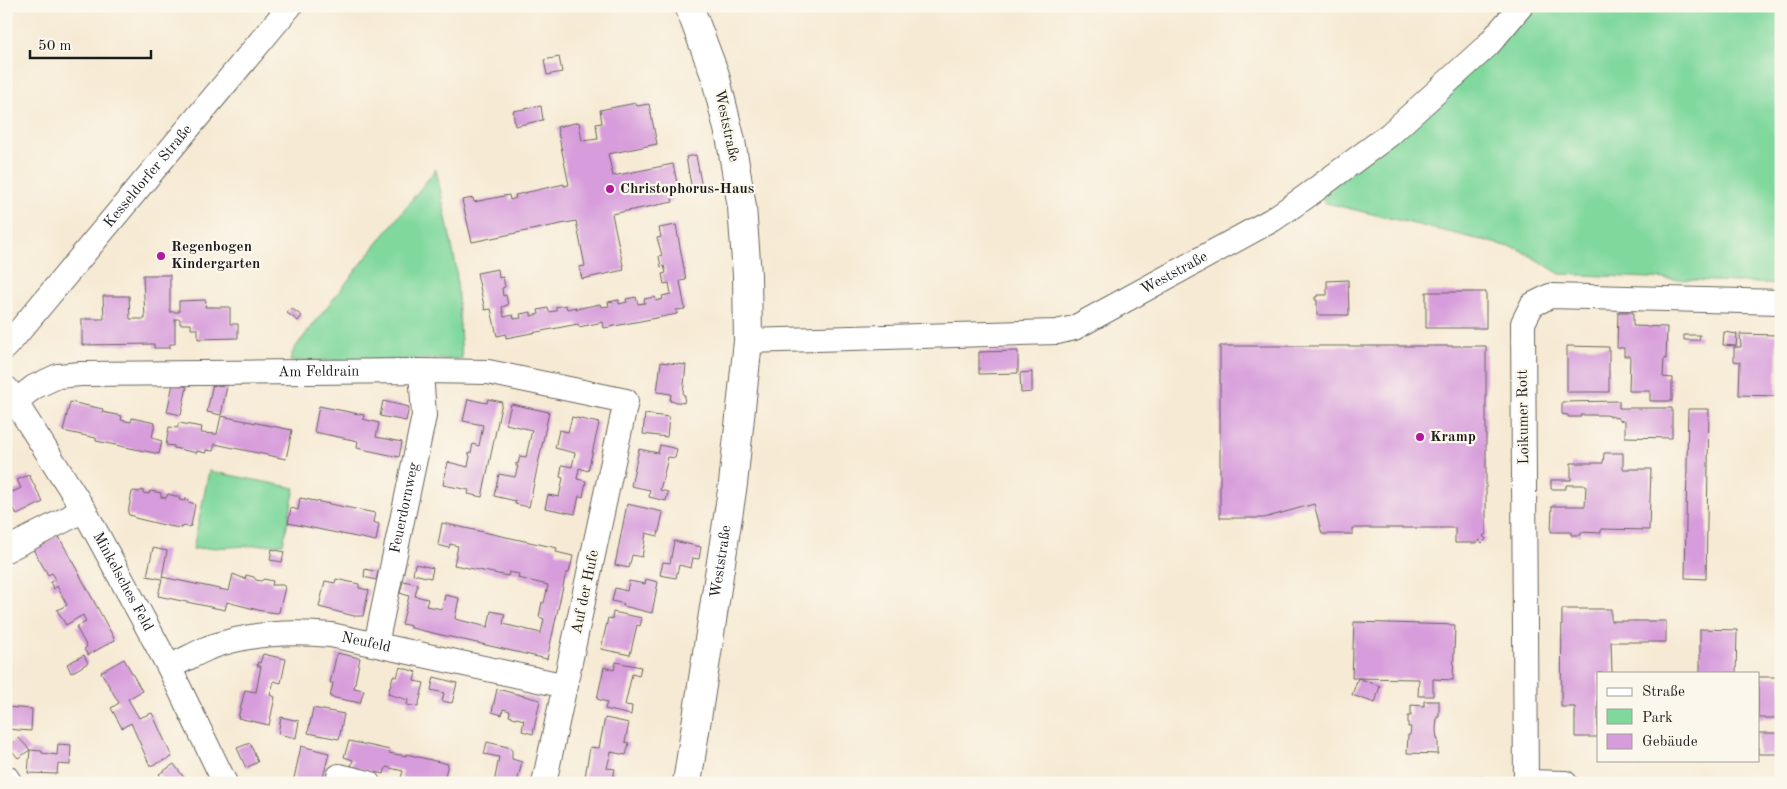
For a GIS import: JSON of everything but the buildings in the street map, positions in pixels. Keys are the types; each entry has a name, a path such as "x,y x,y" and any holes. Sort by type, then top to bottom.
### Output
{"main road":[{"name":"Weststraße","path":"687,783 733,484 748,341 747,275 742,207 731,141 715,75 689,6"}],"street":[{"name":"Kesseldorfer Straße","path":"6,347 290,6"},
{"name":"Weststraße","path":"748,341 1056,332 1074,328 1272,220 1304,198 1389,135 1488,45 1521,6"},
{"name":"Loikumer Rott","path":"1565,783 1526,782 1523,324 1532,305 1550,296 1781,302"},
{"name":"Am Feldrain","path":"11,394 34,387 58,376 81,374 422,371 488,372 626,401"},
{"name":"Feuerdornweg","path":"376,644 424,416 422,371"},
{"name":"Minkelsches Feld","path":"11,394 84,510 169,667 225,783"},
{"name":"Auf der Hufe","path":"544,783 626,401"},
{"path":"6,550 84,510"},
{"name":"Neufeld","path":"169,667 209,648 254,635 302,632 331,635 376,644 566,686"},
{"path":"338,783 339,776 368,783"},
{"path":"6,777 10,783"}],"green space":[{"path":"1528,6 1781,6 1781,284 1560,274 1519,249 1326,203 1318,196"},
{"path":"436,169 456,266 462,359 290,361 294,349"},
{"path":"209,471 295,488 283,544 193,549"}],"place":[{"name":"Christophorus-Haus","path":"610,189"},
{"name":"Regenbogen Kindergarten","path":"161,256"},
{"name":"Kramp","path":"1420,437"}]}
